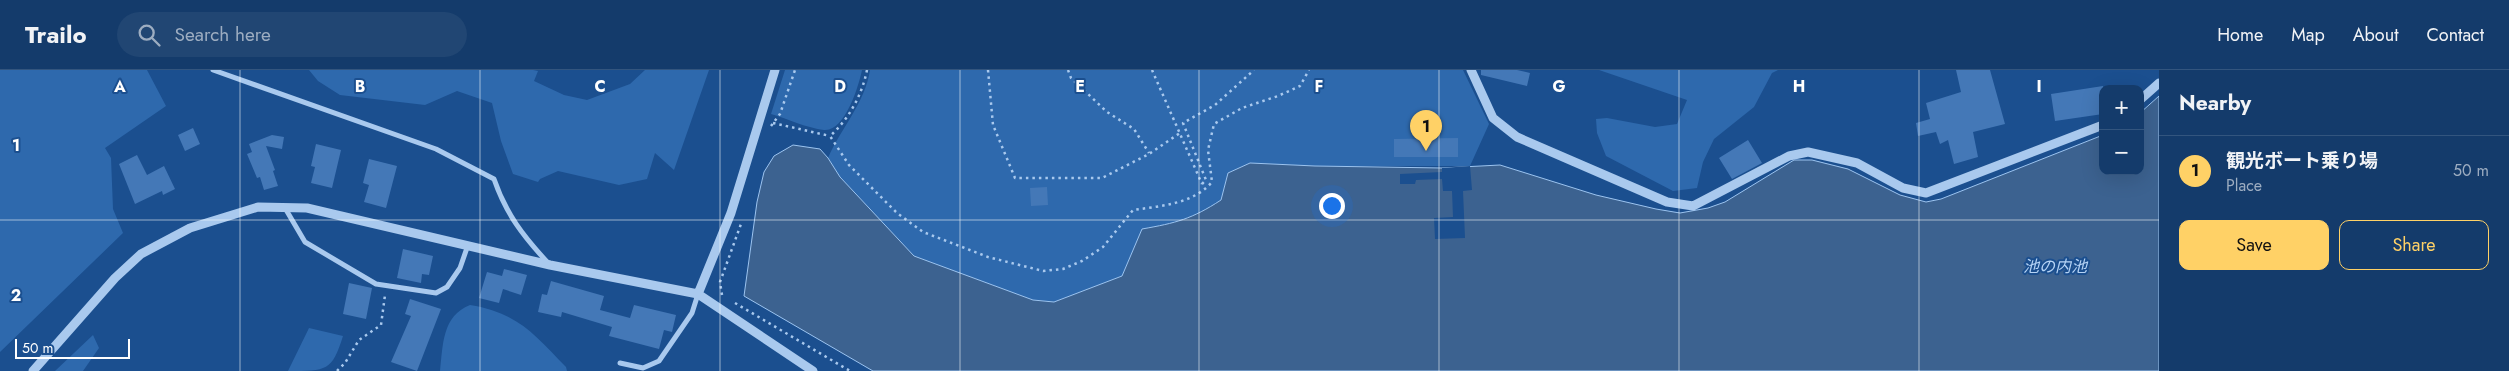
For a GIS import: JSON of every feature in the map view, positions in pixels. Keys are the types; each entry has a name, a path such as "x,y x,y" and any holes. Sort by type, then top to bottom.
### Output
{"street":[{"path":"213,70 436,149 494,179 502,204 524,236 550,265"},
{"path":"620,362 643,368 659,361 692,313 731,213 775,70"},
{"path":"1471,70 1493,118 1517,137 1667,202 1694,206 1789,156 1808,152 1856,163 1903,188 1926,193 2099,127"},
{"path":"2144,96 2159,82"},
{"path":"33,371 115,278 141,254 190,228 258,207 307,208 550,265 698,294 813,371"},
{"path":"285,208 305,242 376,284 436,292 441,290 447,287 460,268 468,246"}],"path":[{"path":"768,130 780,114 795,70"},
{"path":"830,136 844,123 864,83 867,70"},
{"path":"988,70 993,126 1015,178 1102,178 1149,154 1180,133"},
{"path":"1068,70 1071,78 1107,112 1134,129 1149,154"},
{"path":"1152,70 1202,184 1206,180 1183,122 1215,105 1254,70"},
{"path":"761,119 830,136 849,165 897,213 923,232 988,257 1043,271 1063,269 1082,261 1104,247 1134,210 1176,204 1206,189 1212,182 1208,150 1214,124 1242,108 1278,96 1300,86 1309,70"},
{"path":"744,215 720,282 722,294 850,371"},
{"path":"337,371 345,363 358,340 381,325 387,286"}],"shaded area":[{"path":"0,70 147,70 166,106 105,148 111,158 113,209 123,233 0,352"},
{"path":"309,70 533,70 538,71 534,81 564,95 587,100 630,84 645,70 709,70 674,170 655,153 647,179 619,185 558,171 540,179 538,182 513,174 501,141 492,103 457,91 425,105 340,95 318,81"},
{"path":"785,70 862,70 858,86 844,116 832,129 824,130 771,114"},
{"path":"870,70 1463,70 1489,124 1470,166 1315,166 1250,163 1228,173 1221,200 1202,212 1184,220 1142,230 1122,276 1054,302 1033,300 914,256 840,177 828,158 858,104"},
{"path":"1599,70 1778,70 1772,73 1754,107 1714,139 1703,162 1697,188 1673,191 1606,156 1597,133 1596,119 1607,118 1655,127 1677,124 1687,100"},
{"path":"470,305 501,313 513,319 534,335 555,355 566,367 567,371 440,371 443,342 449,324 454,316"},
{"path":"309,328 343,336 339,348 326,367 312,370 288,371"},
{"path":"93,335 99,348 83,371 55,371"}],"water":[{"name":"池の内池","path":"2159,96 2159,371 873,371 744,296 757,202 764,172 774,156 793,145 820,149 840,177 914,256 1033,300 1054,302 1122,276 1142,229 1165,225 1183,219 1201,212 1221,200 1228,173 1250,163 1442,168 1500,165 1596,195 1680,213 1708,208 1725,202 1794,160 1812,160 1848,169 1900,195 1926,202 1941,199 2099,137 2099,175 2144,175 2144,109"}],"pier":[{"path":"1470,166 1472,190 1463,191 1465,238 1435,239 1434,218 1453,217 1452,191 1443,191 1442,179 1416,180 1415,184 1400,184 1400,174 1442,172 1442,168"}],"building":[{"path":"1481,70 1517,70 1530,73 1527,86 1481,75"},
{"path":"1956,70 1990,70 2005,124 1973,132 1978,157 1954,164 1948,140 1940,144 1936,132 1918,136 1916,123 1930,119 1926,103 1961,92"},
{"path":"2099,87 2099,115 2055,121 2051,94"},
{"path":"193,128 200,144 185,151 178,135"},
{"path":"272,135 284,137 282,149 266,146 275,170 273,171 278,186 264,190 260,177 257,178 247,154 252,152 249,144"},
{"path":"1458,138 1458,157 1394,157 1394,139"},
{"path":"1748,140 1762,163 1732,179 1719,158"},
{"path":"316,144 341,150 332,188 311,183 315,167 311,166"},
{"path":"137,155 147,175 164,166 175,189 163,195 162,191 135,204 119,164"},
{"path":"369,159 397,166 386,208 364,202 369,185 363,183"},
{"path":"1047,187 1048,205 1031,206 1030,188"},
{"path":"403,249 433,256 429,275 422,274 421,283 397,278"},
{"path":"504,269 527,275 521,295 503,289 499,303 479,298 487,272 502,276"},
{"path":"551,281 604,296 600,310 630,318 634,305 676,315 672,332 664,330 659,349 609,336 612,327 562,312 561,317 538,312 542,294 547,295"},
{"path":"349,283 372,288 366,319 343,314"},
{"path":"410,299 441,309 417,371 391,362 411,316 405,314"}],"place":[{"name":"観光ボート乗り場","path":"1426,151"}]}
